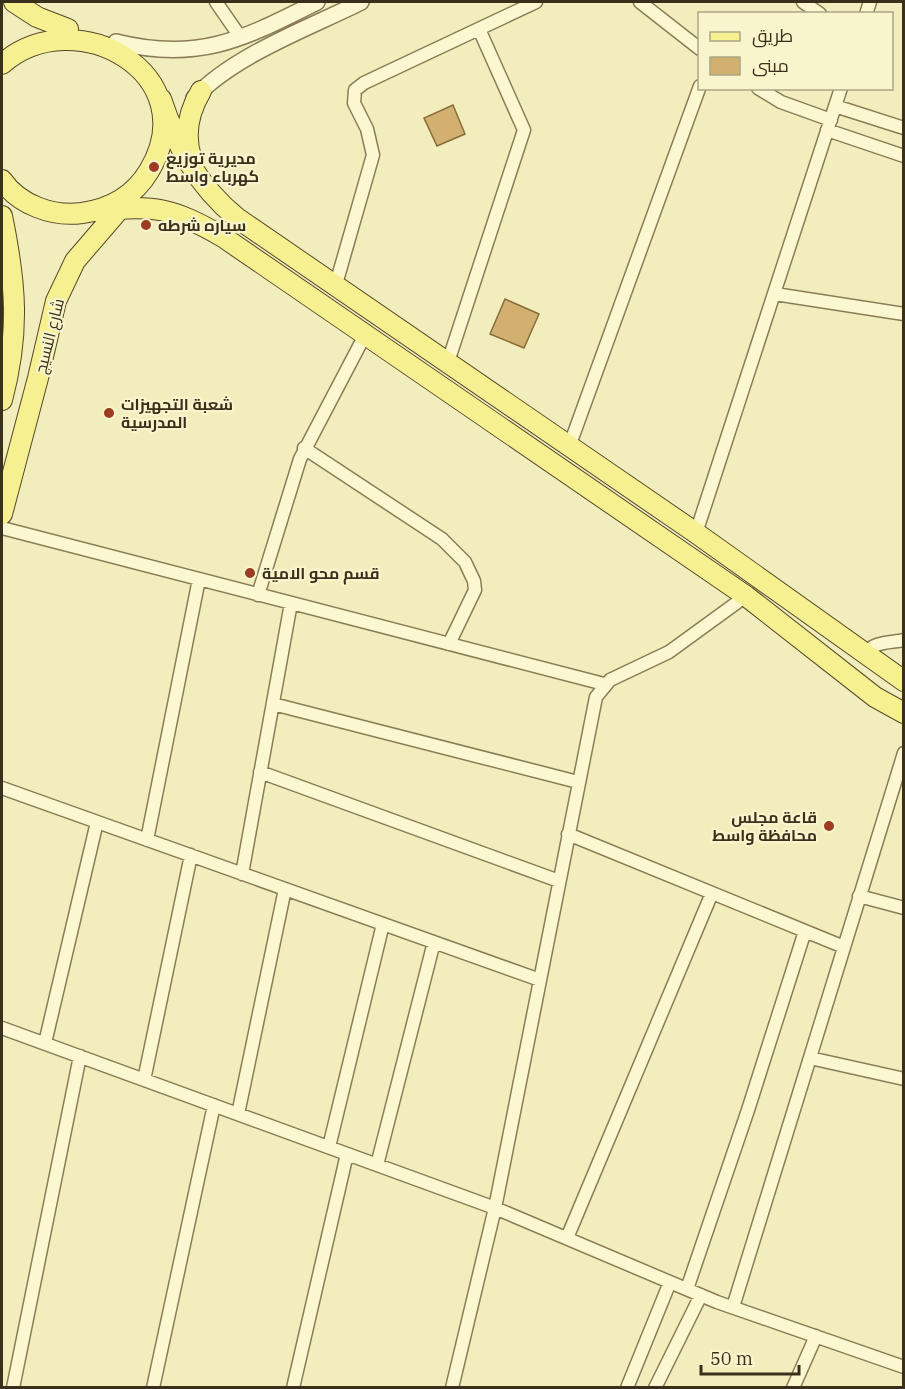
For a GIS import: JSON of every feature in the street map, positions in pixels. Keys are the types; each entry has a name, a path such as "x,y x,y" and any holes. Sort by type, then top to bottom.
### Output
{"main road":[{"path":"14,2 37,17 74,31"},
{"path":"5,58 32,40 52,33 74,31 96,34 116,42 136,57 151,76 183,157 206,190 237,218 696,533 903,681"},
{"path":"201,91 193,105 188,136 192,162 206,190"},
{"path":"97,211 122,200 143,182 157,159 163,129 161,99"},
{"path":"2,180 25,201 48,211 72,215 120,208 150,207 175,213 223,237 746,596 864,688 903,713"},
{"name":"شارع النسيج","path":"2,514 56,301 75,261 143,182"},
{"path":"75,261 101,237 136,215 175,213"},
{"name":"شارع النسيج","path":"2,216 15,324 12,360 2,400"},
{"path":"502,428 513,408"},
{"path":"864,688 887,669"}],"street":[{"path":"216,2 241,38"},
{"path":"116,42 172,51 206,48 241,38 318,2"},
{"path":"157,159 187,106 220,75 252,55 361,2"},
{"path":"336,284 373,155 367,129 354,102 356,90 364,83 536,2"},
{"path":"640,2 698,48"},
{"path":"803,2 817,12"},
{"path":"448,362 524,130 479,29"},
{"path":"569,447 698,89"},
{"path":"761,90 829,125 903,156"},
{"path":"696,533 840,90"},
{"path":"836,106 903,128"},
{"path":"775,294 903,314"},
{"path":"258,595 304,448 365,334"},
{"path":"304,448 442,539 465,562 474,581 474,590 449,644"},
{"path":"2,528 604,684"},
{"path":"147,840 199,579"},
{"path":"452,1388 495,1208 594,704 604,684 669,652 746,596"},
{"path":"242,873 291,603"},
{"path":"865,654 870,647 877,644 903,640"},
{"path":"273,704 578,782"},
{"path":"733,1307 903,753"},
{"path":"260,772 559,881"},
{"path":"2,788 540,980"},
{"path":"45,1043 97,822"},
{"path":"568,834 844,947"},
{"path":"144,1080 191,855"},
{"path":"238,1114 285,889"},
{"path":"567,1238 712,893"},
{"path":"859,896 903,908"},
{"path":"329,1147 383,924"},
{"path":"687,1289 748,1110 805,931"},
{"path":"377,1165 434,942"},
{"path":"2,1028 495,1208 701,1295 903,1367"},
{"path":"13,1388 80,1056"},
{"path":"810,1058 903,1079"},
{"path":"153,1388 214,1105"},
{"path":"293,1388 347,1154"},
{"path":"627,1388 670,1282"},
{"path":"655,1388 701,1295"},
{"path":"793,1388 816,1336"}],"building":[{"path":"453,105 465,134 437,146 424,118"},
{"path":"505,299 539,314 524,348 490,334"}],"place":[{"name":"مديرية توزيع كهرباء واسط","path":"154,167"},
{"name":"سياره شرطه","path":"146,225"},
{"name":"شعبة التجهيزات المدرسية","path":"109,413"},
{"name":"قسم محو الامية","path":"250,573"},
{"name":"قاعة مجلس محافظة واسط","path":"829,826"}]}
